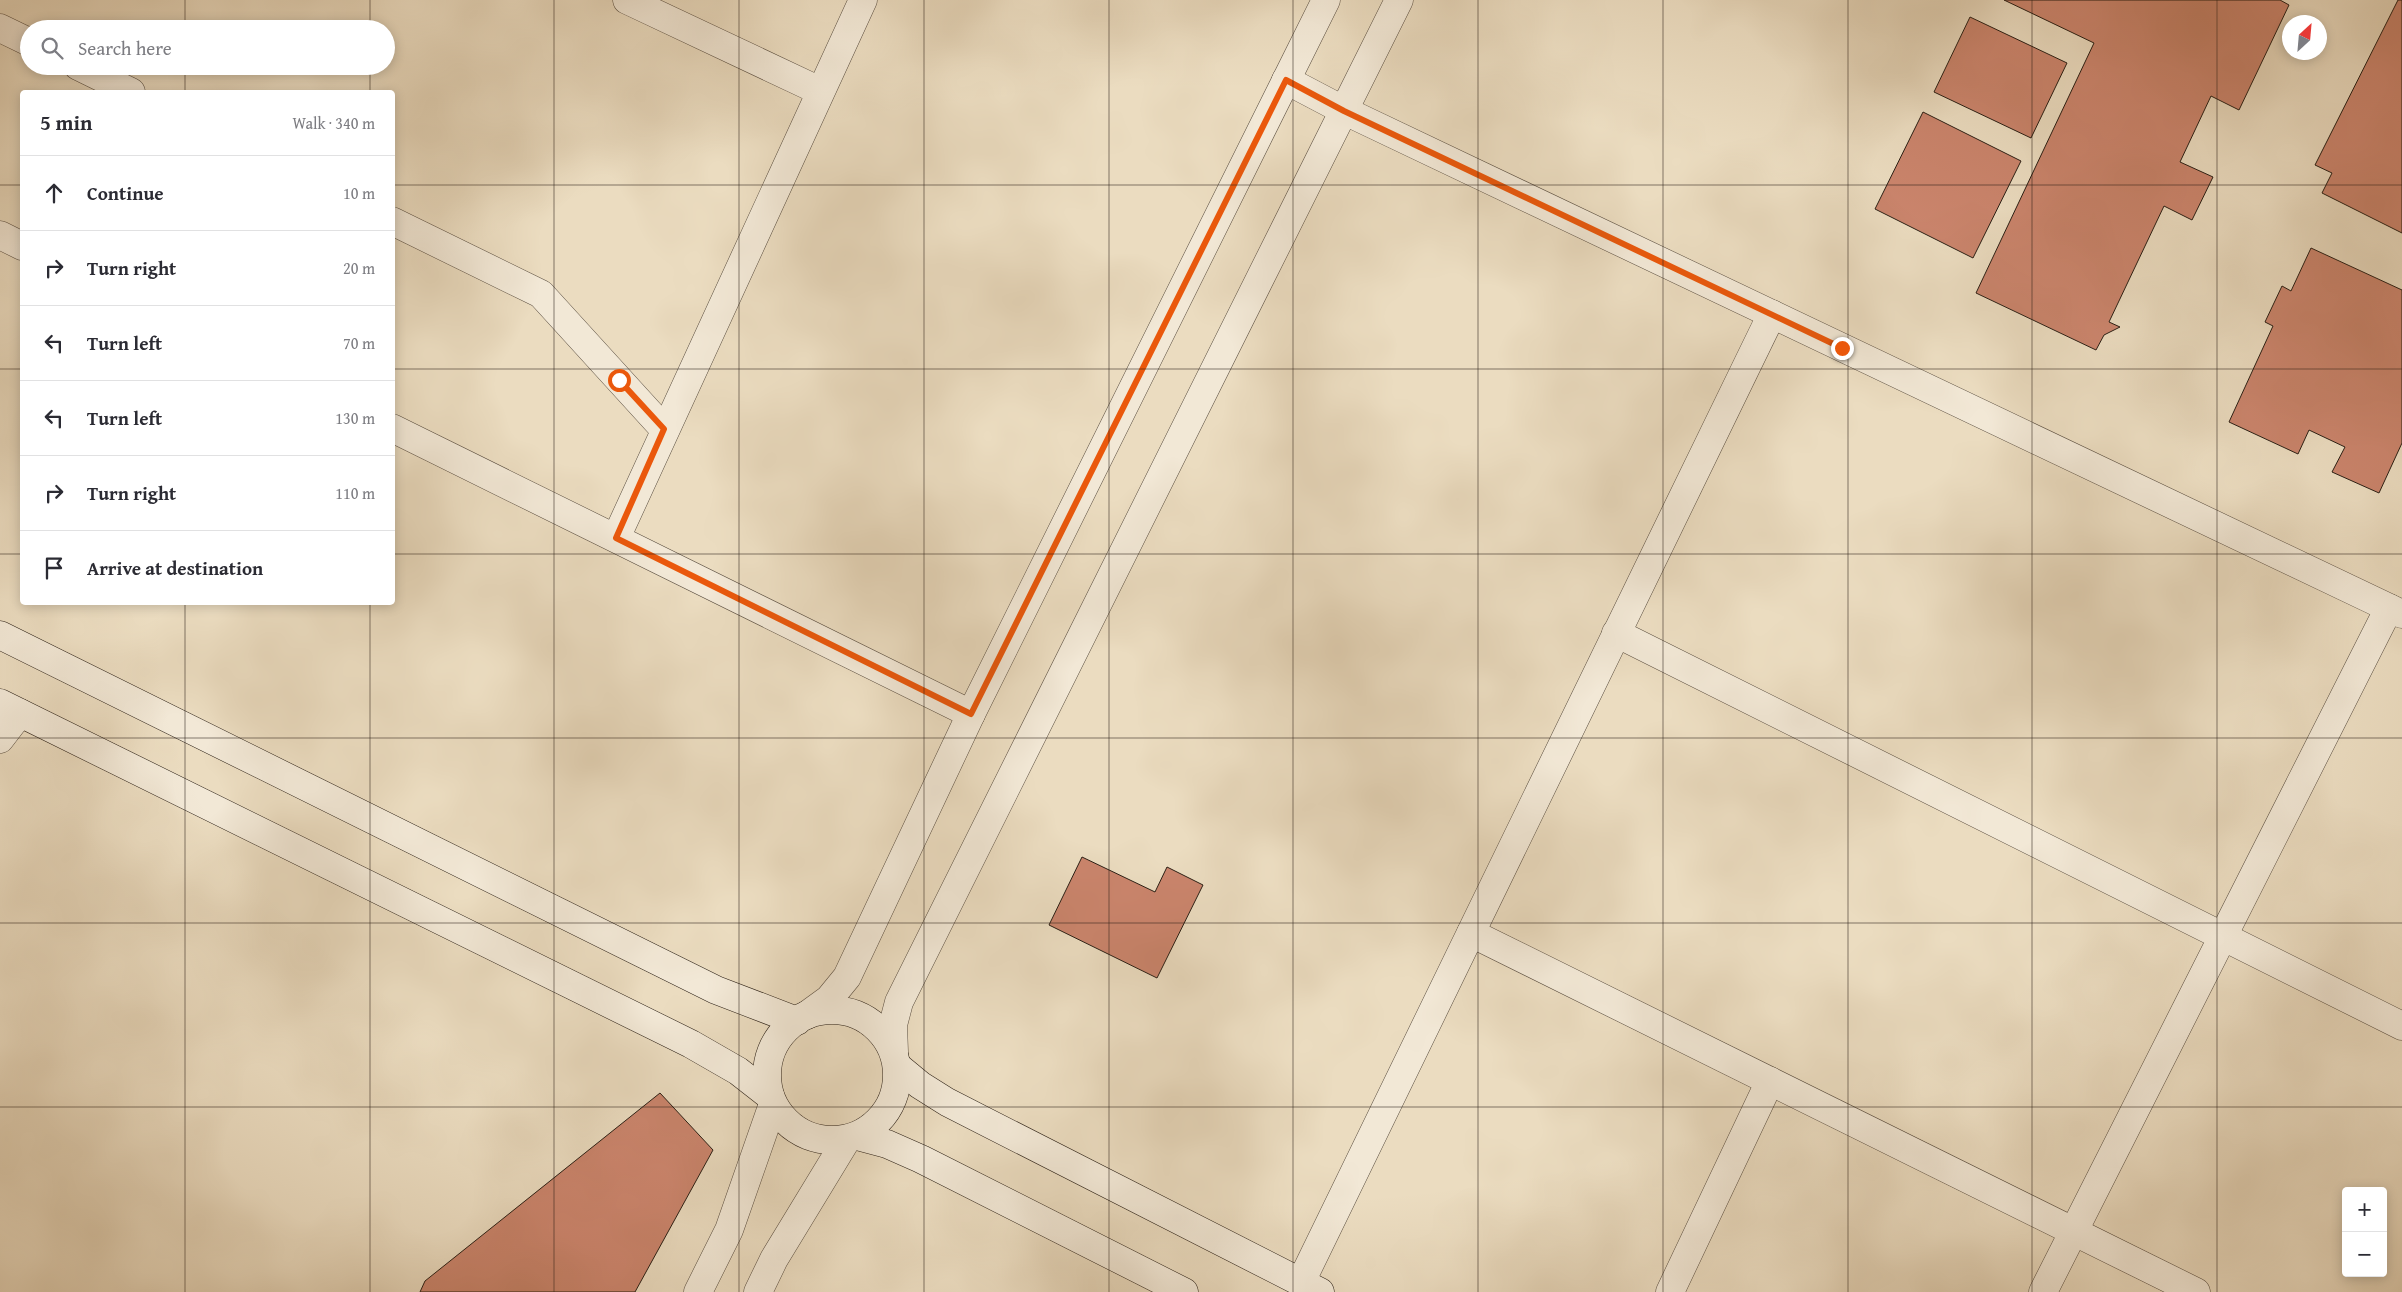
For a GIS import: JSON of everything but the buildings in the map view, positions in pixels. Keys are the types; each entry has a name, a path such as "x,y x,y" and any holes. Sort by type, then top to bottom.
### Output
{"street":[{"path":"627,0 820,91"},
{"path":"616,538 664,429 863,0"},
{"path":"698,1292 729,1230 772,1100 767,1079 768,1062 774,1046 784,1032 829,999 847,977 971,714 1326,0"},
{"path":"758,1292 774,1260 852,1137 876,1124 890,1108 897,1087 894,1025 899,1002 1399,0"},
{"path":"0,28 20,38"},
{"path":"96,75 127,90"},
{"path":"1286,80 1344,111 2395,611 2223,937 2043,1292"},
{"path":"395,222 540,294 664,429"},
{"path":"0,235 20,245"},
{"path":"0,635 716,990 802,1018 827,1011 848,1012 867,1020 883,1034 895,1059 920,1085 947,1102 1310,1287 1470,933 1772,314"},
{"path":"395,429 971,714"},
{"path":"1616,633 2402,1026"},
{"path":"0,739 10,708 691,1044 738,1071 772,1100 786,1122 804,1134 825,1140 852,1137 887,1144 921,1159 1184,1292"},
{"path":"1470,933 2196,1292"},
{"path":"1670,1292 1770,1081"}],"route":[{"path":"619,380 664,429 616,538 971,714 1286,80 1344,111 1842,348"}]}
